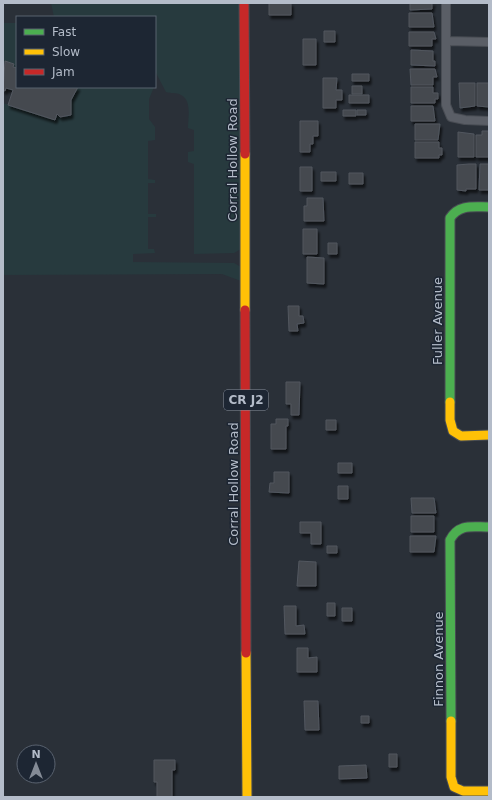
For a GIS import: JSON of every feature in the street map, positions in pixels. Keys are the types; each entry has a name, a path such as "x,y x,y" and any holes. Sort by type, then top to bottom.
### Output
{"main road":[{"name":"Corral Hollow Road","path":"244,3 247,797"},
{"name":"Fuller Avenue","path":"489,207 461,207 453,211 450,218 450,420 453,431 461,436 489,436"},
{"name":"Finnon Avenue","path":"489,527 462,527 454,532 450,540 451,777 454,787 462,791 489,791"}],"street":[{"path":"446,3 446,105 451,118 465,120 489,120"},
{"path":"447,41 489,42"}],"green space":[{"path":"51,3 240,3 241,249 234,253 194,254 194,164 188,162 188,152 194,151 194,130 188,128 189,110 187,101 179,94 166,92 156,73 156,16 54,16"},
{"path":"3,23 16,23 16,68 13,67 14,64 5,61 3,66"},
{"path":"77,88 154,88 149,99 149,119 155,127 155,140 148,141 148,179 155,180 155,183 148,183 148,214 156,214 156,217 148,217 148,249 154,249 155,253 133,254 133,262 234,263 241,267 241,281 222,274 3,275 3,103 55,120 57,114 60,117 71,115 71,100"}],"building":[{"path":"269,3 291,3 291,15 269,15"},
{"path":"410,3 432,3 432,9 410,10"},
{"path":"409,13 432,13 434,27 409,27"},
{"path":"324,31 335,31 335,42 324,42"},
{"path":"409,32 434,32 436,39 432,39 432,46 409,46"},
{"path":"303,39 316,39 316,65 303,65"},
{"path":"411,50 433,51 433,61 435,61 435,66 411,65"},
{"path":"5,61 14,64 13,67 16,68 16,88 77,88 71,100 71,115 60,117 57,114 55,120 8,105 13,90 6,88 5,91 3,90"},
{"path":"410,69 435,69 437,77 433,77 433,85 411,85"},
{"path":"352,74 369,74 369,81 352,81"},
{"path":"323,78 337,78 336,90 342,90 342,100 336,100 336,108 323,108"},
{"path":"459,83 475,83 475,106 460,108"},
{"path":"477,83 489,83 489,107 477,106"},
{"path":"352,86 362,86 362,94 352,94"},
{"path":"411,87 433,87 433,93 438,93 438,99 435,99 435,103 411,103"},
{"path":"349,95 369,95 369,103 349,103"},
{"path":"411,106 433,106 435,121 411,121"},
{"path":"343,110 356,110 356,116 343,116"},
{"path":"357,110 366,110 366,115 357,115"},
{"path":"300,121 318,121 318,136 313,136 313,144 310,144 310,152 300,152"},
{"path":"415,124 440,124 438,140 415,140"},
{"path":"482,131 488,131 489,133 489,157 476,157 476,135 482,135"},
{"path":"458,132 474,134 474,157 458,157"},
{"path":"415,142 439,142 439,148 442,148 442,155 439,155 439,158 415,158"},
{"path":"476,164 476,189 466,189 466,191 457,190 457,165"},
{"path":"480,164 489,164 489,190 479,190"},
{"path":"300,167 312,167 312,191 300,191"},
{"path":"321,172 336,172 336,181 321,181"},
{"path":"349,173 363,173 363,184 349,184"},
{"path":"307,198 323,198 324,221 304,221 304,206 307,206"},
{"path":"303,229 317,229 317,254 303,254"},
{"path":"328,243 337,243 337,254 328,254"},
{"path":"307,257 324,258 324,284 307,283"},
{"path":"288,306 299,306 299,316 303,316 304,323 297,324 298,331 289,331"},
{"path":"286,382 300,382 299,415 291,415 291,404 286,404"},
{"path":"276,419 288,419 288,426 286,426 286,449 271,449 271,424 276,424"},
{"path":"326,420 336,420 336,430 326,430"},
{"path":"338,463 352,463 352,473 338,473"},
{"path":"274,472 289,472 289,493 269,492 270,483 274,483"},
{"path":"338,486 348,486 348,499 338,499"},
{"path":"411,498 434,498 436,513 412,513"},
{"path":"411,516 434,516 434,532 411,532"},
{"path":"300,522 321,522 321,544 311,544 311,533 300,533"},
{"path":"410,536 436,536 434,552 410,552"},
{"path":"327,546 337,546 337,553 327,553"},
{"path":"299,561 316,562 316,586 297,586"},
{"path":"327,603 335,603 335,616 327,616"},
{"path":"284,606 296,606 296,626 304,625 305,634 285,634"},
{"path":"342,608 352,608 352,621 342,621"},
{"path":"297,648 308,648 308,658 317,657 317,672 297,672"},
{"path":"304,701 318,701 319,730 305,730"},
{"path":"361,716 369,716 369,723 361,723"},
{"path":"389,754 397,754 397,767 389,767"},
{"path":"154,760 175,760 175,770 172,770 172,797 157,797 157,782 154,782"},
{"path":"366,765 367,778 339,779 339,766"}],"traffic: fast":[{"path":"450,402 450,218 462,208 489,207"},
{"path":"451,721 450,540 462,528 489,527"}],"traffic: slow":[{"path":"245,154 245,310"},
{"path":"450,402 450,420 453,431 461,436 489,435"},
{"path":"246,653 247,797"},
{"path":"451,721 451,777 454,787 463,791 489,791"}],"traffic: jam":[{"path":"244,3 245,154"},
{"path":"245,310 246,653"}]}
